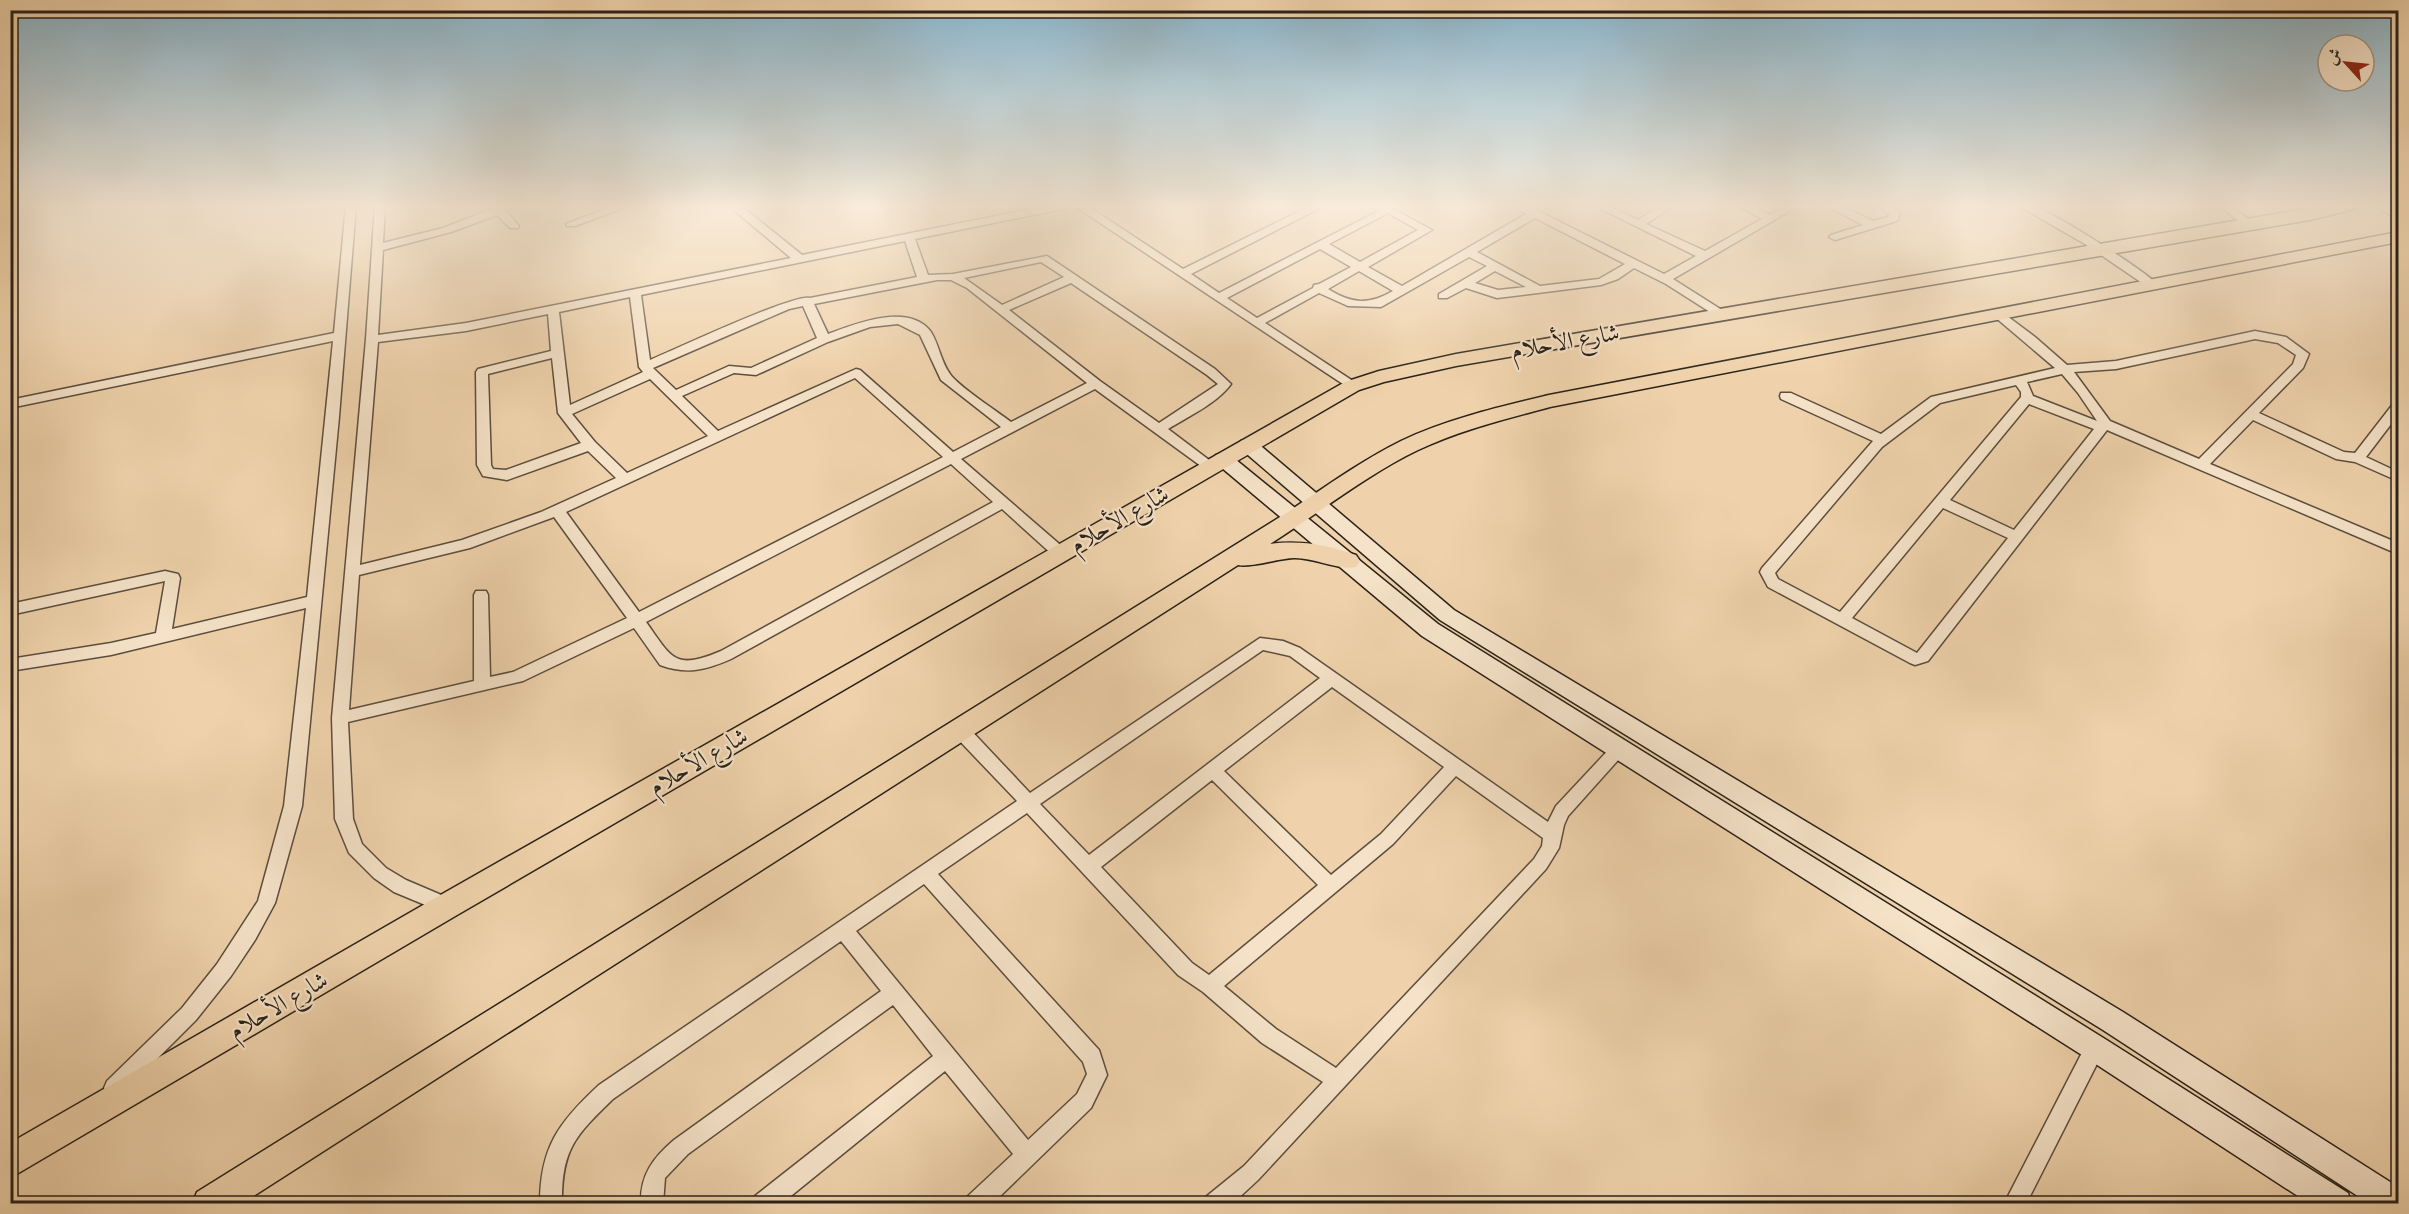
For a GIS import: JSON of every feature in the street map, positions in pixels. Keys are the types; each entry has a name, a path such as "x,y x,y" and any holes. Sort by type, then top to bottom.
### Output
{"main road":[{"name":"شارع الأحلام","path":"10,1162 447,906 1352,386 1394,373 1456,360 2033,262"},
{"path":"209,1203 1306,510 1361,472 1411,446 1460,426 1550,401 2272,262"},
{"path":"1248,445 1348,561 1430,630 1533,681 2113,1021 2398,1203"},
{"path":"1217,463 1306,510 1447,615 1620,749 2337,1203"},
{"path":"1219,565 1270,551 1288,549 1318,551 1348,561"},
{"path":"2095,1048 2113,1021"}],"street":[{"path":"76,1124 189,1014 224,970 266,903 293,806 346,262"},
{"path":"376,262 372,339 340,718 344,819 355,848 380,873 400,886 447,906"},
{"path":"372,339 466,327 786,262"},
{"path":"917,262 923,279"},
{"path":"564,413 649,370 786,306 806,300 923,279 953,277 1026,262"},
{"path":"1048,262 1211,372 1225,384 1216,393 1160,428"},
{"path":"1163,262 1352,386"},
{"path":"1182,274 1206,262"},
{"path":"1218,298 1287,262"},
{"path":"1350,262 1402,291"},
{"path":"1257,323 1366,262"},
{"path":"1318,287 1332,297 1362,306 1381,303 1452,262"},
{"path":"1487,262 1538,289"},
{"path":"1628,262 1664,279 1721,315"},
{"path":"1664,279 1695,262"},
{"path":"2118,262 2152,285"},
{"path":"1467,284 1497,294 1601,282 1614,278 1633,264"},
{"path":"1443,296 1496,266"},
{"path":"953,277 971,286 1002,309 1096,384 1160,428 1217,463"},
{"path":"1002,309 1072,278"},
{"path":"635,291 649,370 717,437"},
{"path":"806,300 824,339"},
{"path":"553,308 564,413 590,445 624,478"},
{"path":"1999,314 2067,369 2094,404 2104,426"},
{"path":"674,395 733,369 752,372 824,339 868,324 898,320 906,321 926,333 945,377 1010,428"},
{"path":"2104,426 1923,657 1915,659 1773,583 1767,572 1882,440 1936,400 2067,369 2116,365 2255,335 2282,340 2303,354 2304,358 2201,465"},
{"path":"10,404 339,336"},
{"path":"559,352 482,372 484,465 488,472 507,475 590,445"},
{"path":"352,572 465,544 557,510 856,374 950,459 1060,553"},
{"path":"1842,620 2026,398 2027,392 2019,380"},
{"path":"340,718 517,677 637,620 1096,384"},
{"path":"1786,396 1882,440"},
{"path":"2026,398 2201,465 2398,549"},
{"path":"2358,458 2398,407"},
{"path":"2251,414 2341,456 2358,458 2398,477"},
{"path":"1941,501 2017,537"},
{"path":"557,510 666,661 677,666 691,667 711,662 1002,502"},
{"path":"10,610 165,576 172,578 163,636"},
{"path":"481,595 482,685"},
{"path":"10,665 111,649 314,601"},
{"path":"551,1203 554,1162 559,1144 577,1119 606,1092 1260,644 1282,647 1295,652 1553,836"},
{"path":"1089,866 1332,678"},
{"path":"959,729 1185,969 1210,986 1269,1036 1337,1080"},
{"path":"1215,1203 1251,1173 1540,864 1550,848 1562,811 1620,749"},
{"path":"1210,986 1387,839 1455,766"},
{"path":"1213,770 1331,886"},
{"path":"926,873 1092,1057 1097,1075 1084,1101 976,1203"},
{"path":"843,930 1027,1155"},
{"path":"652,1203 651,1189 657,1169 681,1147 894,993"},
{"path":"2014,1203 2095,1048"},
{"path":"763,1203 947,1057"}]}
